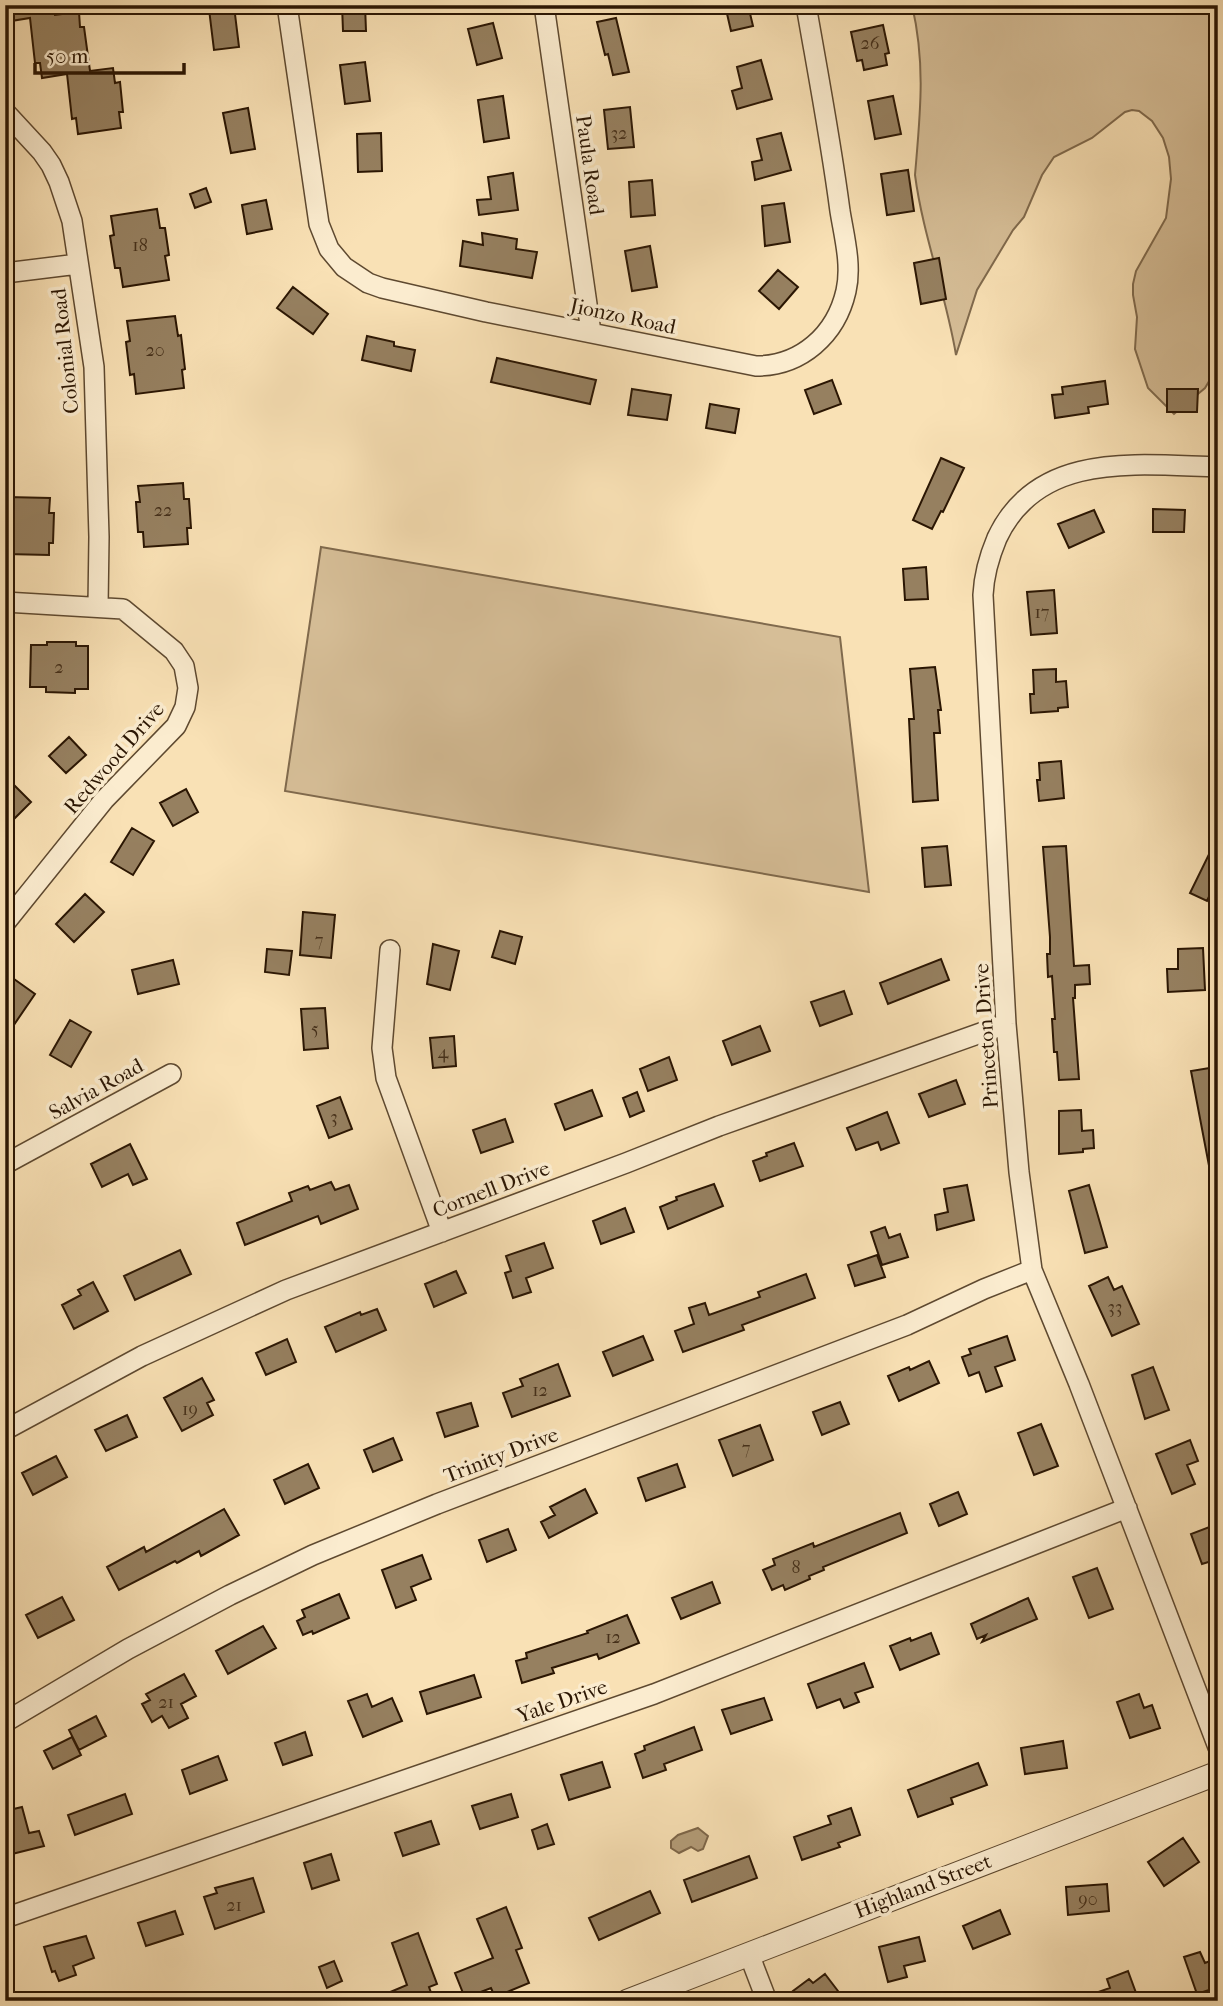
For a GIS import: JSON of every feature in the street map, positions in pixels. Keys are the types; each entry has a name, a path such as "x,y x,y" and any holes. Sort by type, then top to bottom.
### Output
{"street":[{"name":"Jionzo Road","path":"286,5 319,224 329,249 344,267 368,283 382,288 712,359 764,366 790,361 805,353 830,328 845,295 847,263 831,142 806,5"},
{"name":"Paula Road","path":"544,5 591,331"},
{"name":"Colonial Road","path":"5,112 43,152 60,182 72,221 94,367 99,537 98,606"},
{"path":"5,273 78,264"},
{"name":"Princeton Drive","path":"1218,467 1121,464 1061,476 1022,502 1001,529 985,571 983,615 1006,1024 1018,1170 1032,1270 1218,1747"},
{"name":"Redwood Drive","path":"5,602 115,607 129,612 174,651 186,673 188,688 185,707 176,726 104,800 5,923"},
{"path":"390,950 382,1048 386,1078 442,1232"},
{"name":"Cornell Drive","path":"5,1430 186,1335 286,1290 719,1126 1006,1024"},
{"name":"Salvia Road","path":"5,1164 171,1074"},
{"name":"Trinity Drive","path":"5,1722 128,1649 313,1555 437,1504 908,1325 1032,1270"},
{"name":"Yale Drive","path":"5,1917 654,1693 1127,1508"},
{"name":"Highland Street","path":"628,2001 1218,1773"},
{"path":"749,1954 767,2001"}],"shaded area":[{"path":"912,5 1218,5 1218,366 1205,388 1174,414 1148,388 1135,349 1137,317 1133,284 1136,271 1166,218 1171,179 1169,157 1163,138 1152,121 1139,111 1125,112 1092,138 1054,157 1042,175 1024,217 1013,230 977,290 956,355 923,220 915,175 920,69"},
{"path":"321,547 840,637 869,892 285,791"},
{"path":"698,1828 708,1836 703,1849 698,1851 691,1847 679,1853 671,1848 671,1841 678,1835"}],"building":[{"path":"5,5 54,5 55,15 79,12 80,27 84,27 90,71 113,68 115,83 120,82 123,112 119,112 121,128 78,134 76,118 72,119 67,74 42,78 40,63 35,63 30,18 5,22"},
{"path":"342,5 365,5 366,31 343,31"},
{"path":"725,5 748,5 753,26 731,31"},
{"path":"234,6 239,47 214,50 209,9"},
{"path":"616,18 629,72 613,75 597,22"},
{"path":"493,23 502,58 477,65 468,29"},
{"path":"883,25 889,53 885,54 887,65 864,70 862,60 857,61 851,32"},
{"path":"761,60 772,99 737,109 732,91 742,88 737,67"},
{"path":"365,62 370,101 345,104 340,65"},
{"path":"503,96 509,138 484,142 478,100"},
{"path":"893,96 901,134 875,139 868,101"},
{"path":"630,107 634,147 608,149 604,110"},
{"path":"248,108 255,149 231,153 223,113"},
{"path":"381,133 382,171 358,172 357,134"},
{"path":"781,133 791,170 755,180 752,162 762,160 757,139"},
{"path":"908,170 914,211 887,215 881,174"},
{"path":"513,173 518,210 479,215 477,200 491,199 488,177"},
{"path":"652,180 655,215 631,217 629,182"},
{"path":"206,188 211,202 195,208 190,194"},
{"path":"266,200 272,229 247,234 242,205"},
{"path":"784,203 790,242 765,246 762,206"},
{"path":"157,209 160,228 165,228 169,255 165,256 169,280 123,287 120,268 115,268 110,236 114,235 111,216"},
{"path":"482,233 517,239 516,249 537,252 532,278 460,266 463,241 483,245"},
{"path":"650,246 657,287 632,291 625,251"},
{"path":"939,258 946,299 921,304 914,263"},
{"path":"778,270 798,287 779,309 759,291"},
{"path":"293,287 328,314 313,334 277,308"},
{"path":"175,316 178,336 181,335 184,388 136,394 134,374 130,375 126,342 130,341 127,321"},
{"path":"367,336 415,350 411,371 362,360"},
{"path":"497,358 596,380 590,404 491,382"},
{"path":"832,380 841,404 814,414 805,390"},
{"path":"1105,381 1108,404 1088,407 1089,413 1055,418 1052,395 1063,394 1062,387"},
{"path":"632,389 671,395 667,420 628,415"},
{"path":"1167,389 1198,389 1197,412 1167,412"},
{"path":"710,404 739,409 735,433 706,428"},
{"path":"941,458 964,468 932,529 913,520"},
{"path":"183,483 184,499 189,499 191,528 187,528 188,544 144,547 143,532 138,532 138,486"},
{"path":"7,497 50,498 49,513 54,513 53,543 49,543 49,555 6,554"},
{"path":"1153,509 1185,510 1184,532 1153,532"},
{"path":"1094,510 1104,532 1069,548 1058,524"},
{"path":"926,567 928,599 905,600 903,569"},
{"path":"1054,590 1057,633 1031,635 1027,592"},
{"path":"47,642 76,642 76,646 88,646 88,689 75,689 75,693 46,692 46,687 30,687 31,645 47,645"},
{"path":"935,667 941,710 938,710 940,733 934,733 938,800 913,802 909,719 914,719 910,669"},
{"path":"1056,669 1056,682 1066,681 1068,707 1058,708 1058,711 1031,713 1030,694 1034,694 1033,670"},
{"path":"69,737 86,755 66,773 49,756"},
{"path":"1061,761 1064,798 1039,801 1039,763"},
{"path":"13,784 31,802 5,828 5,791"},
{"path":"186,789 198,812 173,826 160,803"},
{"path":"132,828 154,841 133,875 111,862"},
{"path":"1218,836 1218,877 1207,901 1190,893"},
{"path":"947,846 951,885 925,887 922,848"},
{"path":"1066,846 1074,966 1089,965 1090,984 1075,985 1073,998 1079,1079 1059,1080 1057,1052 1054,1052 1052,976 1048,977 1047,954 1050,954 1050,937 1043,847"},
{"path":"85,894 104,912 74,942 56,924"},
{"path":"303,912 335,915 331,958 300,955"},
{"path":"500,931 522,937 515,964 492,957"},
{"path":"433,944 459,951 450,990 427,984"},
{"path":"1203,948 1205,990 1168,992 1167,969 1178,969 1178,949"},
{"path":"267,949 292,951 289,975 265,972"},
{"path":"941,959 949,980 888,1004 880,983"},
{"path":"173,960 179,984 138,994 132,970"},
{"path":"14,979 35,994 5,1038 5,992"},
{"path":"844,991 852,1014 820,1026 811,1002"},
{"path":"325,1008 328,1048 304,1050 301,1009"},
{"path":"70,1020 91,1032 71,1067 50,1055"},
{"path":"760,1026 770,1051 732,1065 723,1041"},
{"path":"454,1036 456,1066 433,1068 430,1038"},
{"path":"669,1057 677,1080 648,1091 640,1069"},
{"path":"1216,1067 1218,1170 1210,1171 1191,1071"},
{"path":"956,1080 965,1104 929,1117 919,1094"},
{"path":"592,1090 602,1116 565,1130 555,1104"},
{"path":"637,1092 644,1111 630,1117 623,1098"},
{"path":"340,1097 352,1129 329,1138 317,1106"},
{"path":"1081,1110 1082,1131 1093,1130 1094,1148 1059,1154 1059,1111"},
{"path":"887,1112 899,1143 881,1150 878,1142 856,1150 847,1128"},
{"path":"505,1119 513,1142 481,1153 473,1130"},
{"path":"794,1143 803,1166 760,1181 753,1161"},
{"path":"130,1144 147,1179 133,1185 128,1174 102,1187 91,1164"},
{"path":"331,1182 335,1190 349,1185 358,1209 321,1224 318,1216 245,1245 237,1223 292,1201 289,1193 308,1186 310,1190"},
{"path":"714,1184 723,1206 668,1229 660,1207 677,1200 676,1197"},
{"path":"967,1185 974,1220 937,1230 935,1215 948,1212 944,1189"},
{"path":"1089,1185 1107,1247 1085,1253 1069,1191"},
{"path":"625,1208 634,1232 601,1244 593,1221"},
{"path":"885,1227 889,1238 900,1234 908,1257 882,1265 871,1232"},
{"path":"544,1243 553,1268 526,1278 531,1292 513,1298 505,1273 511,1271 506,1256"},
{"path":"180,1250 191,1274 135,1300 124,1276"},
{"path":"877,1255 885,1277 855,1286 848,1265"},
{"path":"456,1271 466,1293 434,1307 425,1284"},
{"path":"806,1274 815,1298 742,1325 744,1330 683,1352 675,1331 694,1324 689,1308 705,1303 709,1315 760,1297 758,1292"},
{"path":"1108,1277 1114,1290 1122,1286 1139,1324 1112,1336 1089,1286"},
{"path":"93,1282 108,1311 74,1329 62,1305 81,1295 78,1290"},
{"path":"377,1309 386,1330 336,1352 325,1327 360,1312 361,1315"},
{"path":"643,1336 653,1360 613,1376 603,1352"},
{"path":"1007,1336 1015,1360 995,1367 1002,1386 986,1392 979,1372 969,1376 962,1357 971,1354 969,1349"},
{"path":"287,1339 296,1362 266,1375 256,1353"},
{"path":"929,1361 939,1383 899,1401 888,1376"},
{"path":"558,1364 570,1396 512,1417 503,1393 523,1386 520,1379"},
{"path":"1153,1367 1169,1410 1145,1419 1132,1375"},
{"path":"202,1378 214,1400 207,1403 213,1415 182,1431 164,1398"},
{"path":"840,1402 849,1424 822,1435 813,1412"},
{"path":"471,1403 478,1426 445,1437 437,1413"},
{"path":"127,1415 137,1437 106,1451 95,1430"},
{"path":"1041,1424 1058,1466 1034,1475 1018,1433"},
{"path":"760,1425 773,1460 733,1476 719,1440"},
{"path":"393,1438 402,1460 373,1472 364,1450"},
{"path":"1190,1440 1198,1461 1187,1465 1195,1484 1172,1494 1156,1454"},
{"path":"56,1456 67,1477 33,1495 22,1473"},
{"path":"308,1464 319,1488 285,1504 274,1480"},
{"path":"677,1464 685,1487 646,1501 638,1478"},
{"path":"585,1489 597,1513 549,1538 541,1522 555,1515 550,1507"},
{"path":"958,1492 967,1514 939,1526 930,1504"},
{"path":"224,1509 239,1535 201,1556 199,1551 119,1590 107,1567 144,1547 146,1552"},
{"path":"900,1513 907,1533 823,1567 824,1570 809,1576 810,1579 785,1590 783,1585 772,1590 763,1570 775,1565 773,1559 813,1543 814,1547"},
{"path":"1212,1526 1218,1543 1218,1559 1202,1564 1191,1534"},
{"path":"508,1529 516,1550 487,1562 479,1540"},
{"path":"422,1555 431,1579 411,1587 416,1600 396,1608 382,1570"},
{"path":"1097,1568 1113,1609 1089,1618 1073,1577"},
{"path":"712,1582 720,1603 681,1619 672,1598"},
{"path":"339,1594 349,1618 313,1634 312,1631 303,1635 297,1621 305,1617 302,1610"},
{"path":"62,1597 74,1620 38,1638 26,1615"},
{"path":"1028,1598 1037,1619 982,1642 986,1635 977,1639 971,1624"},
{"path":"627,1615 639,1643 599,1659 597,1654 552,1668 554,1673 522,1683 516,1661 527,1658 526,1653 588,1633 587,1631"},
{"path":"263,1626 276,1648 228,1674 216,1651"},
{"path":"931,1633 939,1654 900,1670 890,1646"},
{"path":"864,1663 873,1687 855,1693 859,1702 844,1708 840,1699 817,1708 808,1684"},
{"path":"184,1674 196,1696 181,1704 188,1718 169,1728 162,1716 152,1722 142,1704 150,1700 146,1694"},
{"path":"474,1675 481,1697 427,1714 420,1692"},
{"path":"367,1694 372,1707 392,1698 402,1721 363,1737 348,1701"},
{"path":"1139,1694 1144,1708 1152,1705 1160,1728 1130,1738 1117,1702"},
{"path":"764,1698 772,1720 731,1734 722,1710"},
{"path":"96,1716 106,1736 79,1750 69,1730"},
{"path":"694,1727 702,1750 664,1764 666,1770 643,1778 635,1754 645,1750 644,1746"},
{"path":"305,1732 312,1755 283,1765 275,1743"},
{"path":"72,1737 81,1755 53,1769 44,1751"},
{"path":"1063,1741 1067,1768 1025,1774 1021,1748"},
{"path":"218,1756 227,1780 190,1794 182,1770"},
{"path":"602,1762 610,1787 569,1800 561,1775"},
{"path":"978,1763 987,1785 951,1798 953,1804 918,1817 908,1790"},
{"path":"125,1794 132,1814 75,1835 68,1815"},
{"path":"511,1794 518,1817 480,1829 472,1806"},
{"path":"22,1807 29,1833 39,1831 44,1846 8,1855 5,1842 5,1811"},
{"path":"851,1808 860,1835 838,1843 840,1847 802,1860 794,1837 831,1824 828,1816"},
{"path":"431,1821 439,1844 403,1856 395,1833"},
{"path":"547,1824 554,1844 538,1849 532,1830"},
{"path":"1183,1838 1199,1862 1164,1886 1148,1862"},
{"path":"331,1854 339,1880 312,1889 304,1863"},
{"path":"749,1856 757,1878 692,1902 684,1880"},
{"path":"253,1878 264,1912 215,1929 204,1897 217,1893 215,1888"},
{"path":"1107,1884 1109,1911 1068,1915 1066,1887"},
{"path":"650,1891 660,1913 599,1940 589,1918"},
{"path":"506,1907 522,1948 516,1950 529,1983 495,1997 491,1988 465,1998 455,1973 493,1958 477,1919"},
{"path":"1000,1910 1010,1934 973,1949 963,1926"},
{"path":"175,1911 183,1934 146,1946 138,1923"},
{"path":"418,1933 437,1984 429,1987 434,2001 369,2001 407,1985 392,1943"},
{"path":"86,1936 94,1958 73,1966 76,1975 59,1981 55,1971 52,1972 44,1947"},
{"path":"919,1937 925,1961 904,1966 907,1977 888,1982 879,1947"},
{"path":"1200,1952 1205,1963 1218,1958 1218,1987 1197,1994 1184,1957"},
{"path":"334,1961 342,1981 327,1988 319,1967"},
{"path":"1128,1971 1139,2001 1081,2001 1081,1998 1110,1988 1107,1979"},
{"path":"825,1974 841,1995 833,2001 800,2001 793,1991 809,1979 813,1983"}]}
